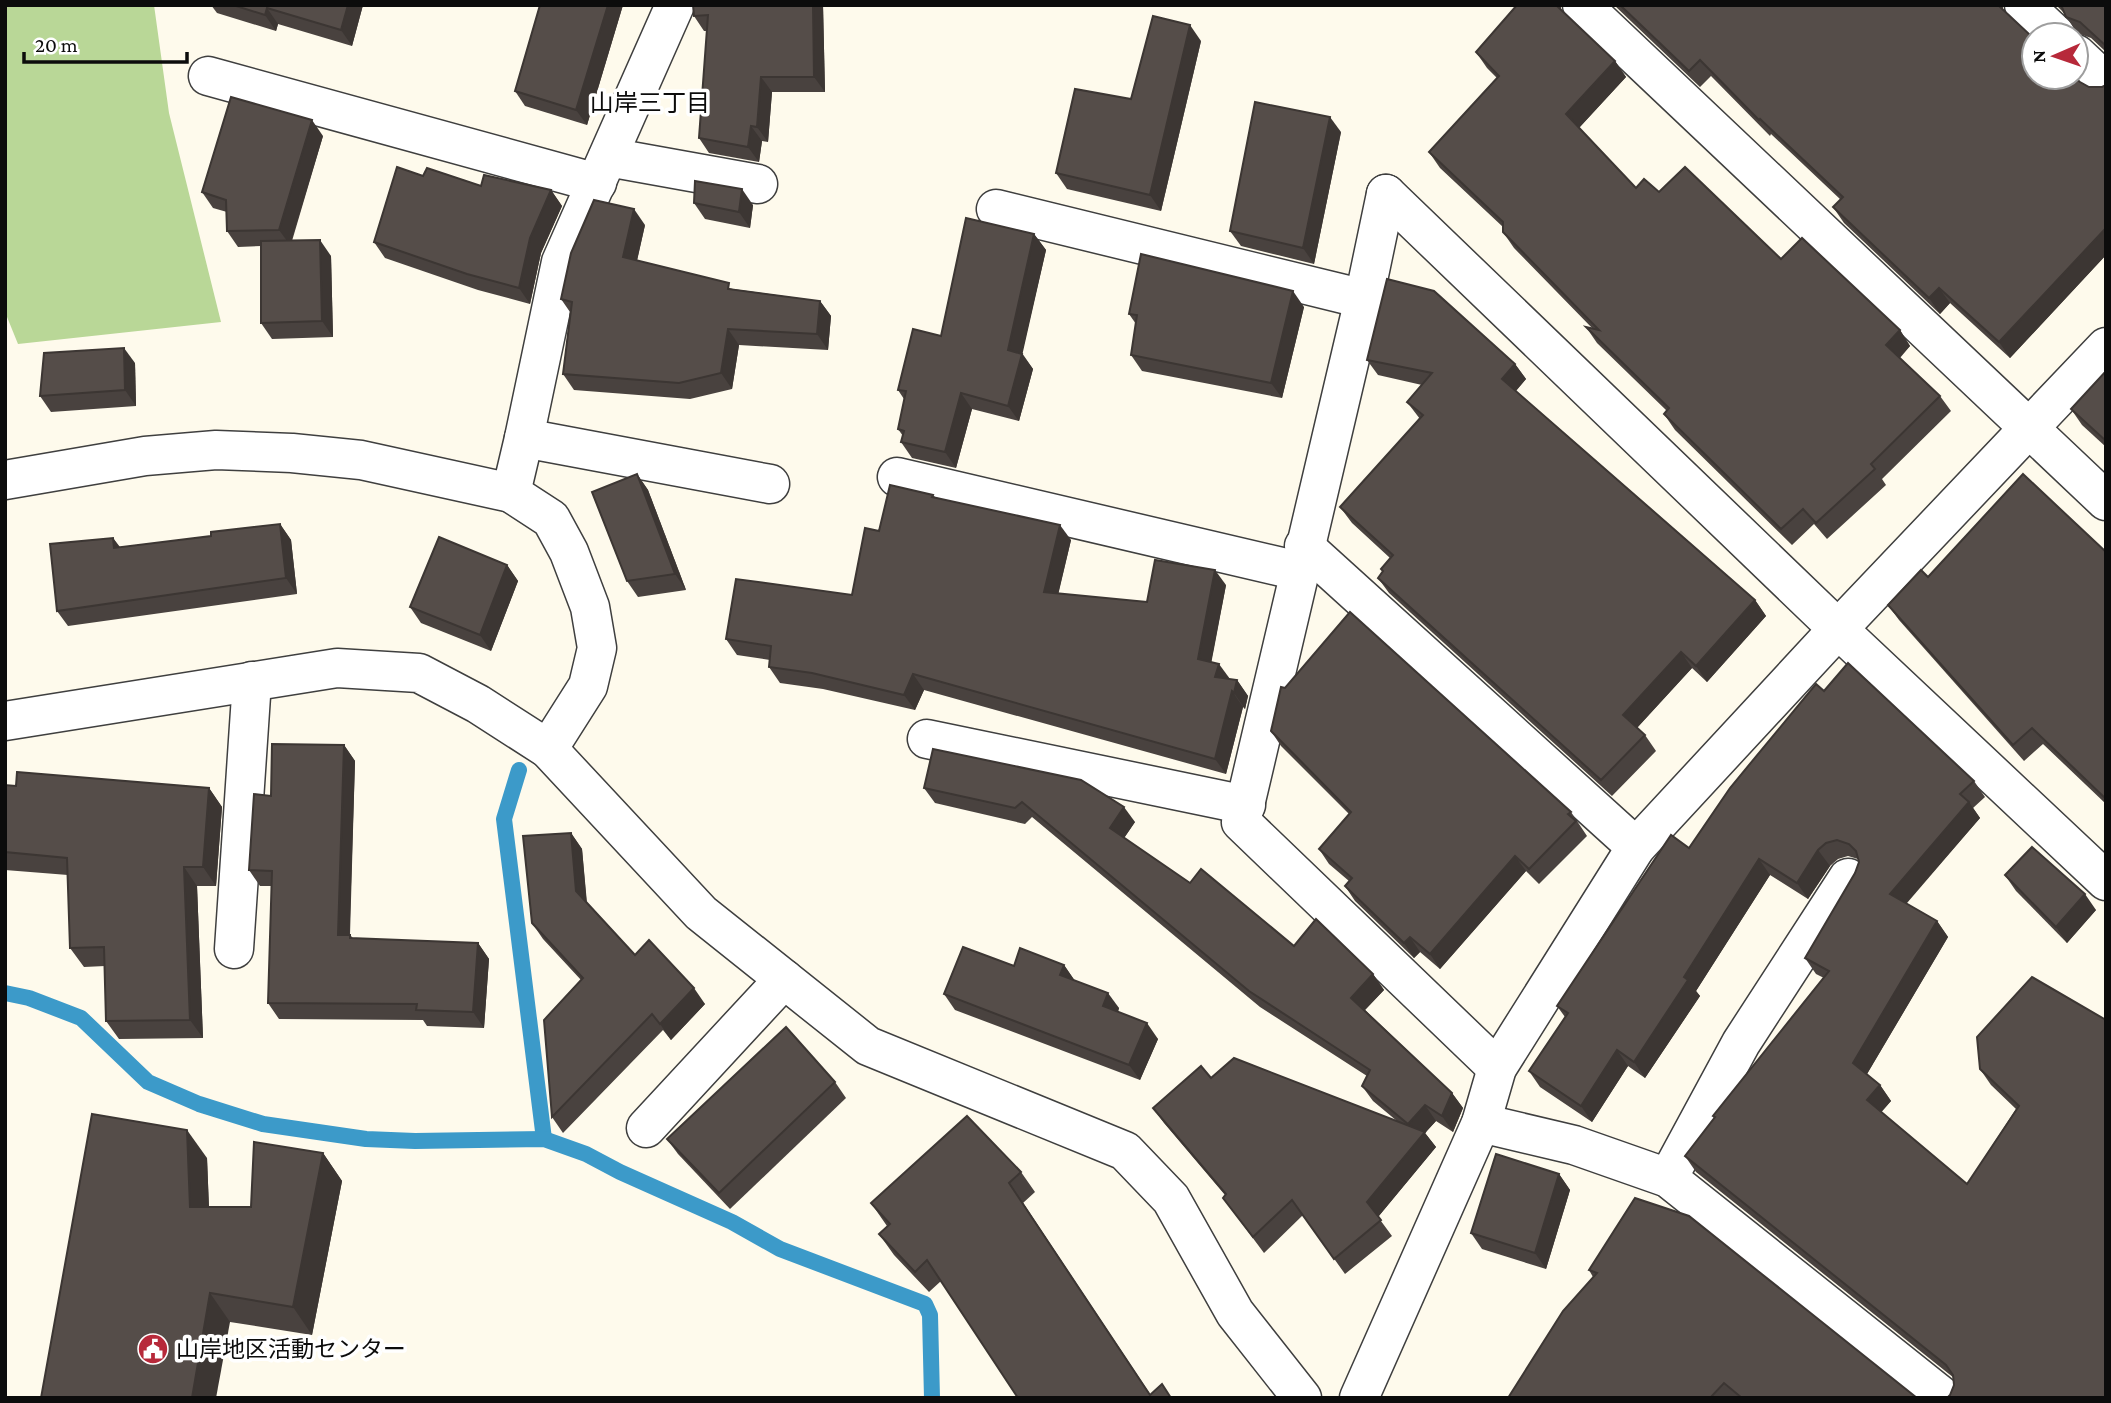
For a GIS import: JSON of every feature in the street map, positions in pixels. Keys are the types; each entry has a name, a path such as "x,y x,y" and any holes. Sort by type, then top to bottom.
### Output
{"street":[{"path":"511,493 561,262 675,5"},
{"path":"1582,5 2106,501"},
{"path":"2024,5 2041,21"},
{"path":"2090,67 2106,82"},
{"path":"208,76 603,170 758,184"},
{"path":"1497,1068 1241,822 1364,299 1386,194 1838,629 2106,881"},
{"path":"996,209 1364,299"},
{"path":"1359,1398 1481,1123 1497,1068 1636,847 1838,629 2106,347"},
{"path":"524,438 770,484"},
{"path":"5,480 145,456 216,450 292,453 360,460 511,493 551,520 569,552 590,607 597,648 588,686 548,748"},
{"path":"897,477 1302,559 1636,847"},
{"path":"5,721 337,668 419,673 478,704 548,748 701,914 868,1046 1125,1151 1171,1199 1235,1313 1302,1398"},
{"path":"234,949 252,681"},
{"path":"927,739 1246,805"},
{"path":"1668,1178 1741,1043 1848,878"},
{"path":"646,1128 784,979"},
{"path":"1481,1123 1574,1145 1668,1178 1944,1398"}],"green space":[{"path":"5,5 154,5 169,113 221,322 18,344 5,312"}],"building":[{"path":"233,5 348,5 341,30 267,8 265,15"},
{"path":"540,5 608,5 576,110 515,91"},
{"path":"693,5 813,5 814,77 761,77 757,127 751,126 748,147 699,138 708,15 694,16"},
{"path":"1517,5 1556,5 1615,61 1566,114 1636,188 1644,179 1659,192 1685,167 1781,259 1802,238 1900,330 1886,345 1940,396 1871,464 1875,469 1816,523 1803,509 1781,529 1664,414 1669,408 1586,327 1599,330 1503,232 1503,222 1429,152 1499,76 1476,52"},
{"path":"1620,5 1998,5 2020,26 2020,91 2090,91 2090,87 2106,85 2106,228 1999,342 1939,288 1929,298 1833,207 1843,197 1759,120 1700,60 1689,71"},
{"path":"2061,5 2106,5 2106,46 2090,31 2090,21 2077,21 2066,17"},
{"path":"1153,16 1190,25 1150,195 1056,173 1075,89 1131,99"},
{"path":"231,97 312,120 279,230 227,231 226,200 202,192"},
{"path":"1255,102 1330,117 1303,248 1230,231"},
{"path":"397,167 423,176 427,168 481,186 484,175 551,190 530,238 519,288 467,274 374,242"},
{"path":"695,181 742,189 739,212 694,203"},
{"path":"594,200 634,209 623,257 729,283 728,289 820,301 817,334 728,329 721,373 679,383 563,374 572,302 561,299 571,253"},
{"path":"966,218 1034,234 1008,350 1022,354 1008,406 961,393 945,452 901,442 904,431 898,429 906,391 898,390 913,329 941,336"},
{"path":"320,240 322,321 261,323 261,241"},
{"path":"1141,254 1293,291 1271,383 1131,355 1137,315 1129,314"},
{"path":"1387,279 1434,291 1515,364 1502,379 1755,600 1696,666 1681,652 1623,715 1645,735 1601,780 1378,578 1383,571 1381,569 1393,555 1340,507 1423,415 1407,402 1432,373 1367,360"},
{"path":"124,348 125,390 40,396 44,353"},
{"path":"2106,371 2106,441 2071,409"},
{"path":"637,474 675,574 627,581 592,492"},
{"path":"2023,474 2106,552 2106,799 2032,728 2013,745 1888,605 1921,570 1928,577"},
{"path":"890,485 1060,525 1044,592 1147,602 1155,560 1215,570 1198,659 1219,664 1215,677 1237,680 1215,759 913,674 904,695 812,673 769,667 771,646 726,639 736,579 852,595 865,528 879,531"},
{"path":"280,524 286,578 57,611 50,544 113,538 114,548"},
{"path":"439,537 507,565 480,635 410,607"},
{"path":"1350,612 1571,812 1568,814 1576,821 1529,869 1515,856 1430,954 1410,937 1404,943 1345,886 1352,878 1319,849 1351,812 1271,731 1281,687 1285,688"},
{"path":"1848,663 1974,781 1960,794 1969,802 1890,894 1937,921 1853,1063 1880,1085 1867,1100 1967,1184 2019,1106 1980,1069 1977,1037 2032,977 2106,1020 2106,1398 1947,1398 1954,1385 1953,1375 1946,1365 1685,1156 1715,1117 1713,1116 1829,971 1805,958 1855,873 1859,862 1856,851 1849,844 1837,840 1826,843 1818,850 1797,883 1759,859 1684,977 1688,980 1634,1062 1617,1050 1581,1106 1529,1071 1568,1013 1557,1006 1671,835 1689,848 1730,788 1816,684 1824,691"},
{"path":"272,744 344,745 338,935 350,935 350,938 478,943 473,1012 416,1010 417,1004 268,1003 272,871 249,870 254,794 271,796"},
{"path":"933,749 1081,780 1124,807 1110,828 1190,883 1201,869 1294,946 1316,919 1373,974 1351,998 1452,1093 1442,1116 1425,1105 1408,1124 1362,1086 1370,1070 1249,991 1022,802 1015,808 924,788"},
{"path":"17,772 209,788 203,867 184,867 190,1020 106,1021 104,947 70,948 67,858 5,852 5,785 16,786"},
{"path":"571,833 576,891 635,955 649,940 694,988 660,1024 652,1014 552,1117 544,1020 583,978 532,923 523,836"},
{"path":"2032,847 2085,894 2056,927 2005,875"},
{"path":"963,947 1014,966 1020,948 1064,965 1060,975 1108,993 1103,1006 1147,1023 1129,1065 944,994"},
{"path":"786,1027 835,1082 719,1193 667,1139"},
{"path":"1234,1058 1425,1132 1367,1202 1381,1220 1334,1259 1292,1200 1253,1237 1223,1198 1226,1194 1153,1108 1201,1066 1211,1078"},
{"path":"92,1114 187,1130 190,1207 251,1207 254,1142 323,1153 293,1307 210,1293 192,1398 41,1398"},
{"path":"967,1116 1021,1172 1009,1183 1150,1395 1162,1384 1171,1398 1018,1398 927,1260 915,1272 879,1234 890,1224 871,1203"},
{"path":"1496,1154 1559,1174 1535,1253 1471,1233"},
{"path":"1635,1198 1689,1216 1917,1398 1742,1398 1724,1383 1710,1398 1508,1398 1563,1311 1597,1273 1589,1270"}],"waterway":[{"path":"519,770 504,819 544,1139"},
{"path":"5,993 29,998 81,1018 148,1082 199,1104 263,1124 366,1139 544,1139 586,1154 732,1222 780,1249 925,1304 930,1315 932,1398"}],"place":[{"name":"山岸地区活動センター","path":"153,1349"}],"district":[{"name":"山岸三丁目","path":"650,103"}]}
